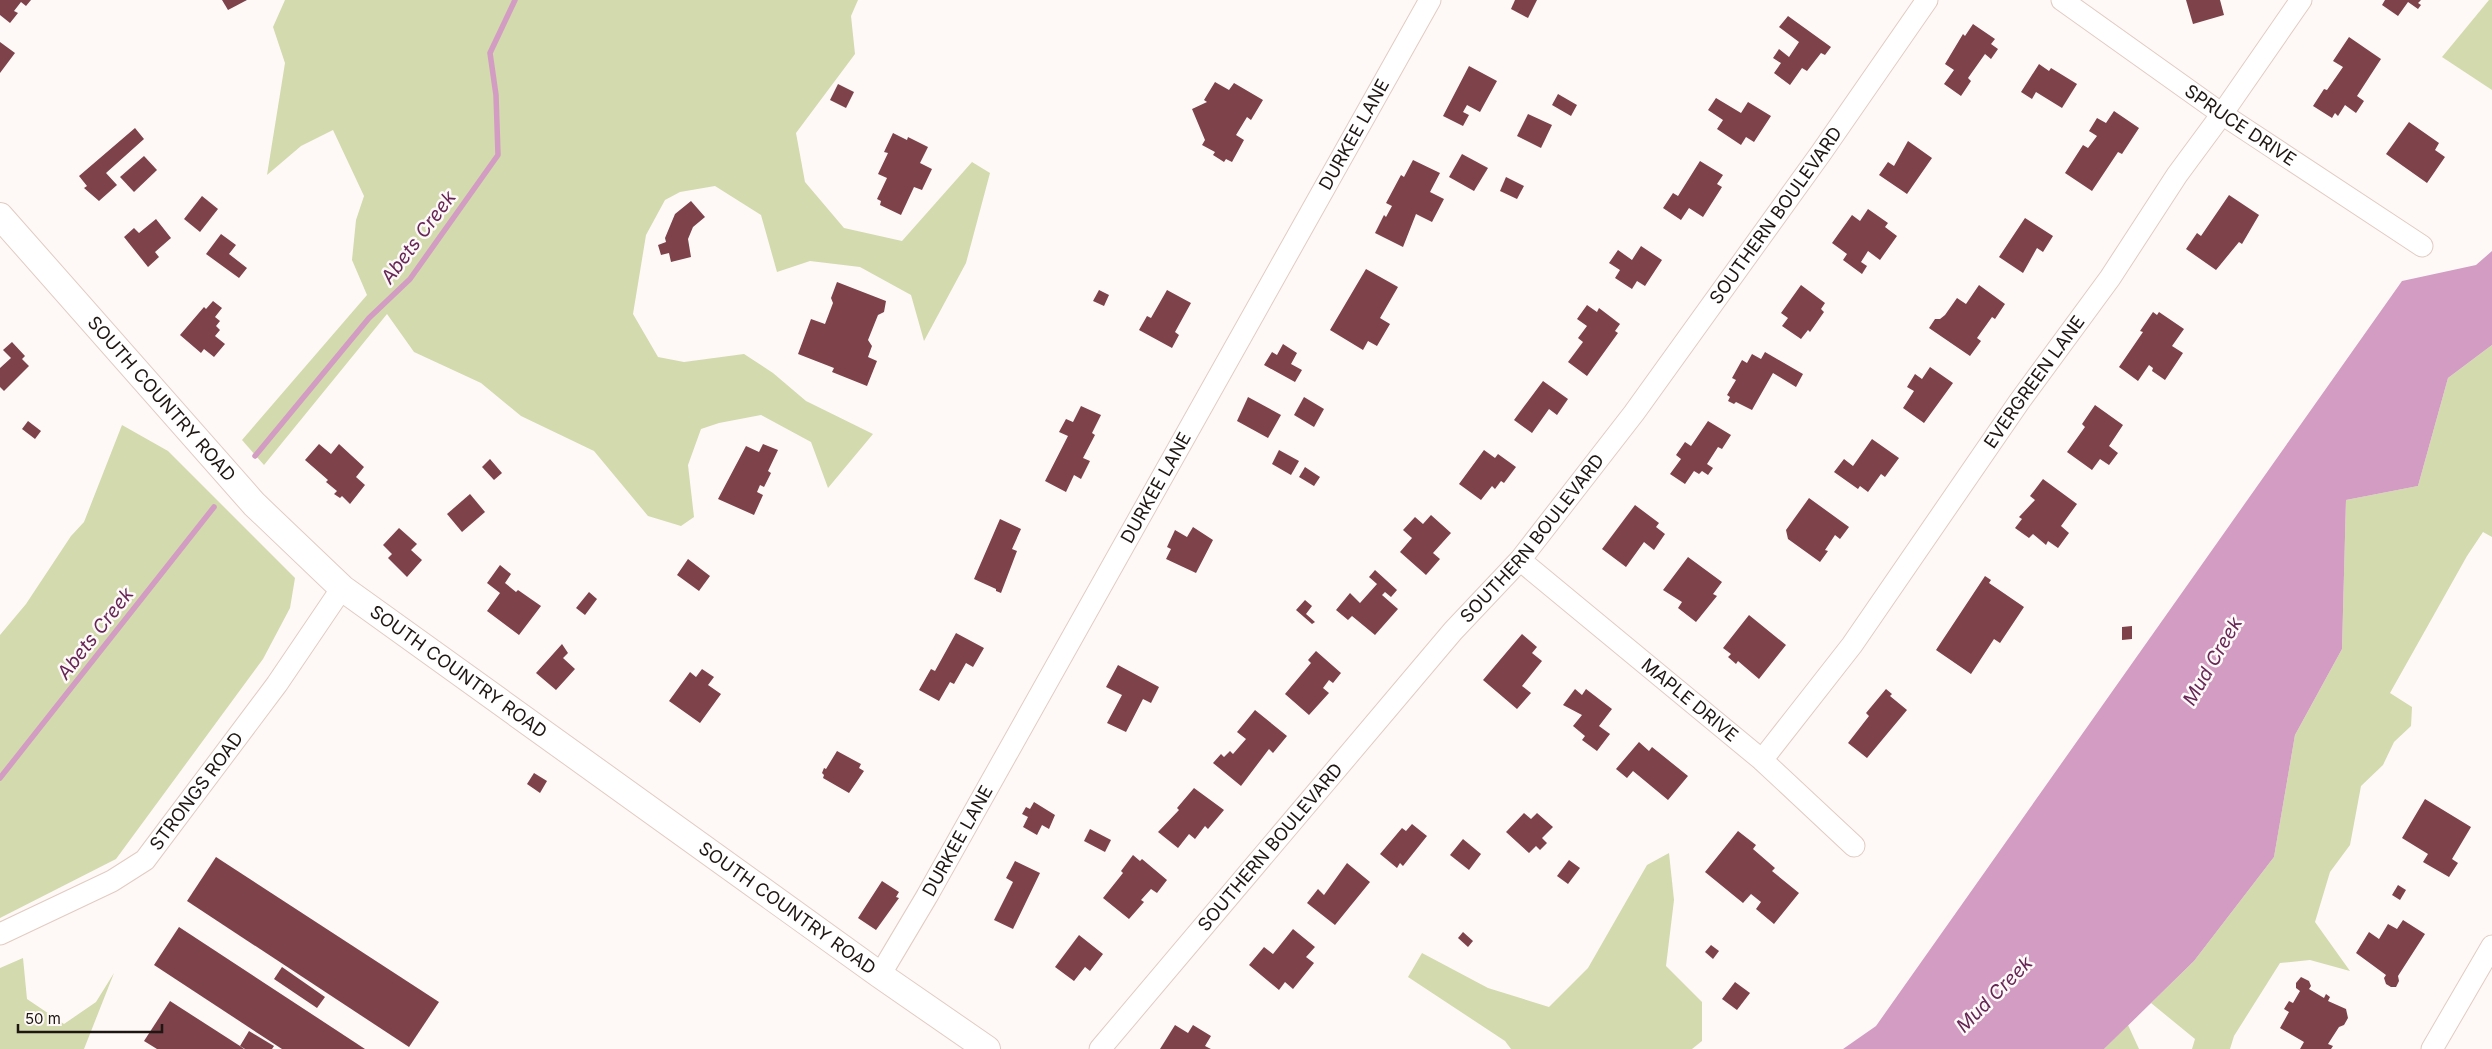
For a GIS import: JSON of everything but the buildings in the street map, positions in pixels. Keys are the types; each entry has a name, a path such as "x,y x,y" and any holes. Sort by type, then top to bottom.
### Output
{"main road":[{"name":"SOUTH COUNTRY ROAD","path":"0,216 254,504 342,588 880,975 987,1049"}],"street":[{"name":"DURKEE LANE","path":"880,975 927,896 1430,0"},
{"name":"SOUTHERN BOULEVARD","path":"1100,1049 1453,631 1520,560 1639,405 1821,153 1927,0"},
{"name":"SPRUCE DRIVE","path":"2062,0 2222,114 2422,246"},
{"name":"EVERGREEN LANE","path":"1762,760 1852,645 2019,402 2110,278 2177,175 2301,0"},
{"name":"MAPLE DRIVE","path":"1520,560 1762,760 1854,846"},
{"name":"STRONGS ROAD","path":"0,934 112,881 145,860 277,684 342,588"},
{"path":"2432,1049 2492,946"}],"green space":[{"path":"285,0 858,0 851,16 855,54 796,133 805,182 844,228 902,241 972,162 990,173 966,263 924,341 911,295 860,267 810,261 777,272 761,215 715,186 680,192 665,200 646,235 633,314 658,357 684,362 744,354 773,373 806,401 873,434 828,488 811,442 761,415 719,423 701,429 688,465 694,517 681,526 648,516 594,451 521,416 481,383 414,352 387,314 264,465 242,440 367,295 352,260 356,220 364,196 333,130 301,146 267,175 285,63 273,27"},
{"path":"2489,0 2492,0 2492,90 2442,57"},
{"path":"2492,345 2492,537 2483,532 2467,556 2390,693 2412,707 2411,726 2394,742 2383,765 2361,786 2350,845 2330,872 2315,922 2350,971 2310,960 2280,963 2234,1036 2230,1049 2192,1049 2195,1039 2151,1003 2194,961 2274,857 2295,735 2342,649 2346,500 2418,486 2448,378"},
{"path":"122,425 168,451 295,578 290,608 263,659 116,859 0,918 0,635 26,604 71,536 84,522"},
{"path":"1669,853 1674,900 1666,966 1702,1002 1702,1041 1692,1049 1511,1049 1505,1041 1408,977 1422,953 1488,988 1549,1007 1588,968 1647,865"},
{"path":"23,958 27,999 64,1024 96,1002 114,973 84,1049 0,1049 0,968"},
{"path":"2128,1025 2139,1049 2104,1049"}],"water":[{"name":"Mud Creek","path":"2492,251 2492,345 2448,378 2418,486 2346,500 2342,649 2295,735 2274,857 2194,961 2104,1049 1843,1049 1876,1026 2402,281 2476,265"}],"waterway":[{"name":"Abets Creek","path":"255,456 369,318 410,279 498,155 496,95 490,53 515,0"},
{"name":"Abets Creek","path":"0,778 214,507"}]}
